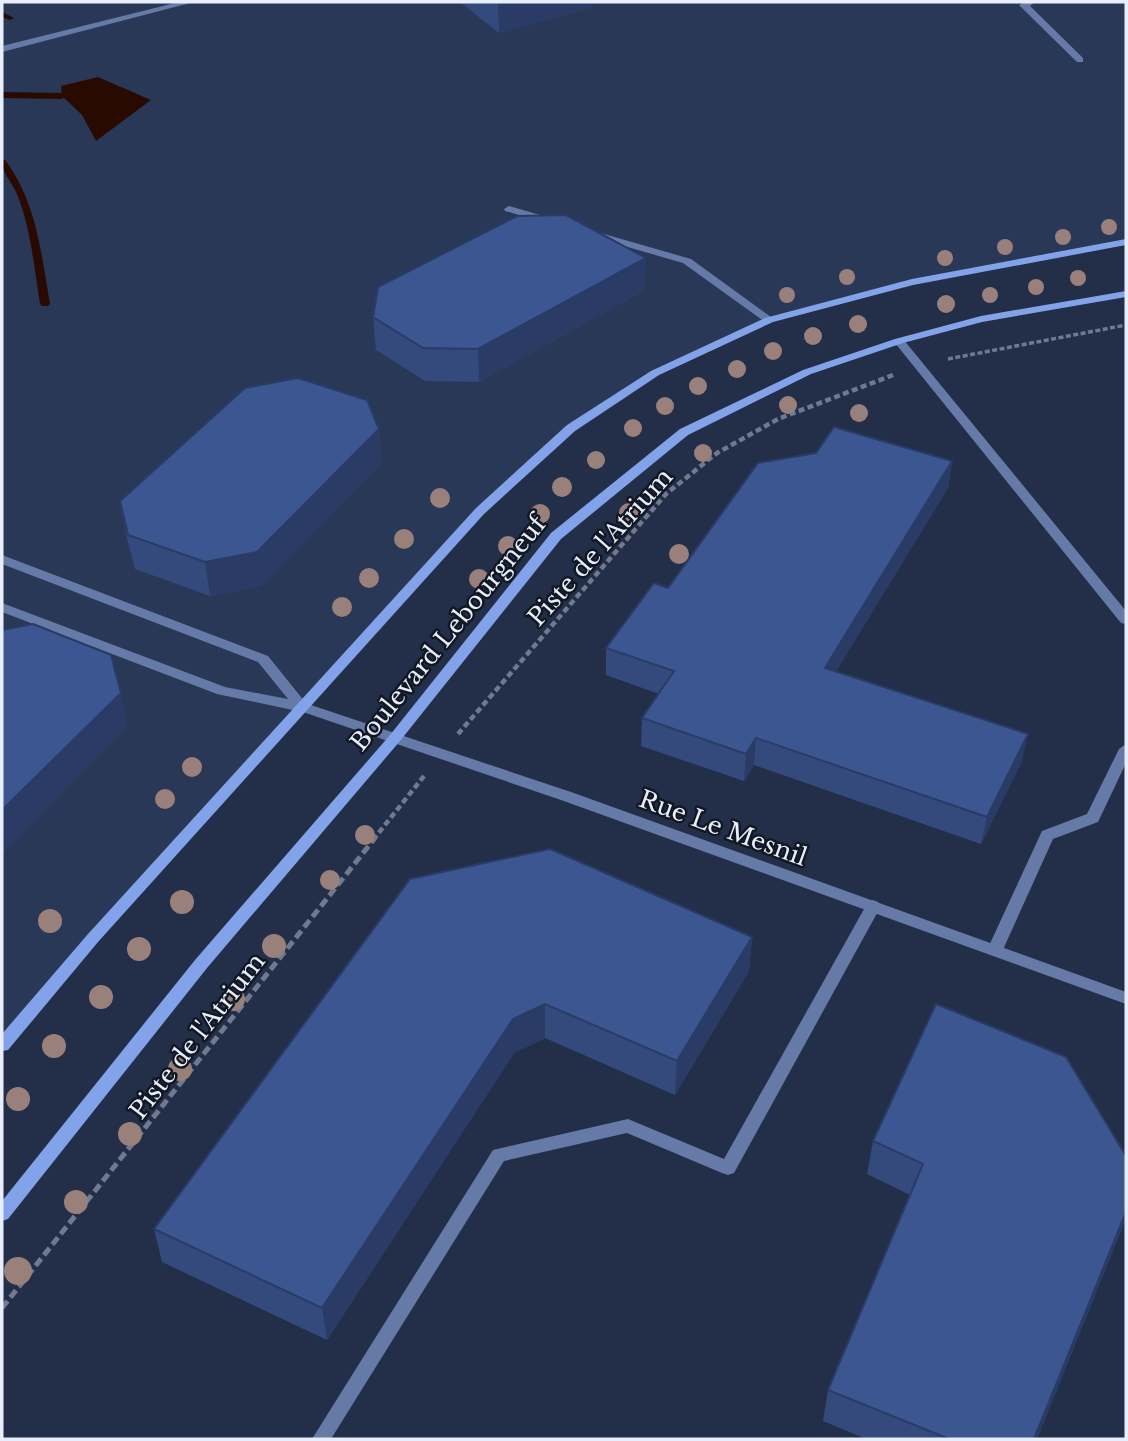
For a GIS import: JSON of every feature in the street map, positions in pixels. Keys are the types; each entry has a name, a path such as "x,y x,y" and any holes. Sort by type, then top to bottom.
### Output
{"main road":[{"name":"Boulevard Lebourgneuf","path":"2,1045 93,938 480,511 571,428 655,373 769,320 912,282 1126,242"},
{"name":"Boulevard Lebourgneuf","path":"2,1214 201,964 395,738 556,536 684,432 807,372 899,341 981,319 1126,294"}],"street":[{"path":"2,49 189,2"},
{"path":"1031,2 1024,5 1080,60"},
{"path":"509,209 560,224"},
{"path":"573,228 687,261 769,320"},
{"path":"899,341 1126,620"},
{"path":"2,559 263,659 302,707"},
{"name":"Rue Le Mesnil","path":"2,607 222,691 302,707 566,796 1126,998"},
{"path":"995,950 1046,835 1093,818 1126,749"},
{"path":"321,1439 499,1155 628,1126 728,1168 873,906"}],"path":[{"name":"Piste de l'Atrium","path":"478,709 666,494 717,453 811,405 919,366 1126,326"},
{"name":"Piste de l'Atrium","path":"2,1308 417,784"}],"shaded area":[{"path":"2,2 1126,2 1126,242 912,282 769,320 655,373 571,428 480,511 2,1050"},
{"path":"98,77 151,100 96,141 82,115 62,96 61,86"}],"building":[{"path":"566,215 646,258 478,349 423,348 373,317 378,287 517,216"},
{"path":"298,378 367,400 379,429 257,552 205,562 128,535 120,501 245,388"},
{"path":"834,427 952,461 825,668 1028,734 987,817 756,738 746,754 642,718 674,671 606,648 654,583 668,588 758,463 816,453"},
{"path":"33,624 111,655 121,693 2,810 2,630"},
{"path":"550,849 752,937 677,1061 545,1004 513,1019 322,1308 154,1229 410,879"},
{"path":"936,1004 1066,1057 1126,1156 1126,1212 1034,1439 949,1439 828,1390 923,1164 873,1141"}],"waterway":[{"path":"2,14 10,18"},
{"path":"2,95 62,96"},
{"path":"2,162 13,176 27,210 45,304"}]}
